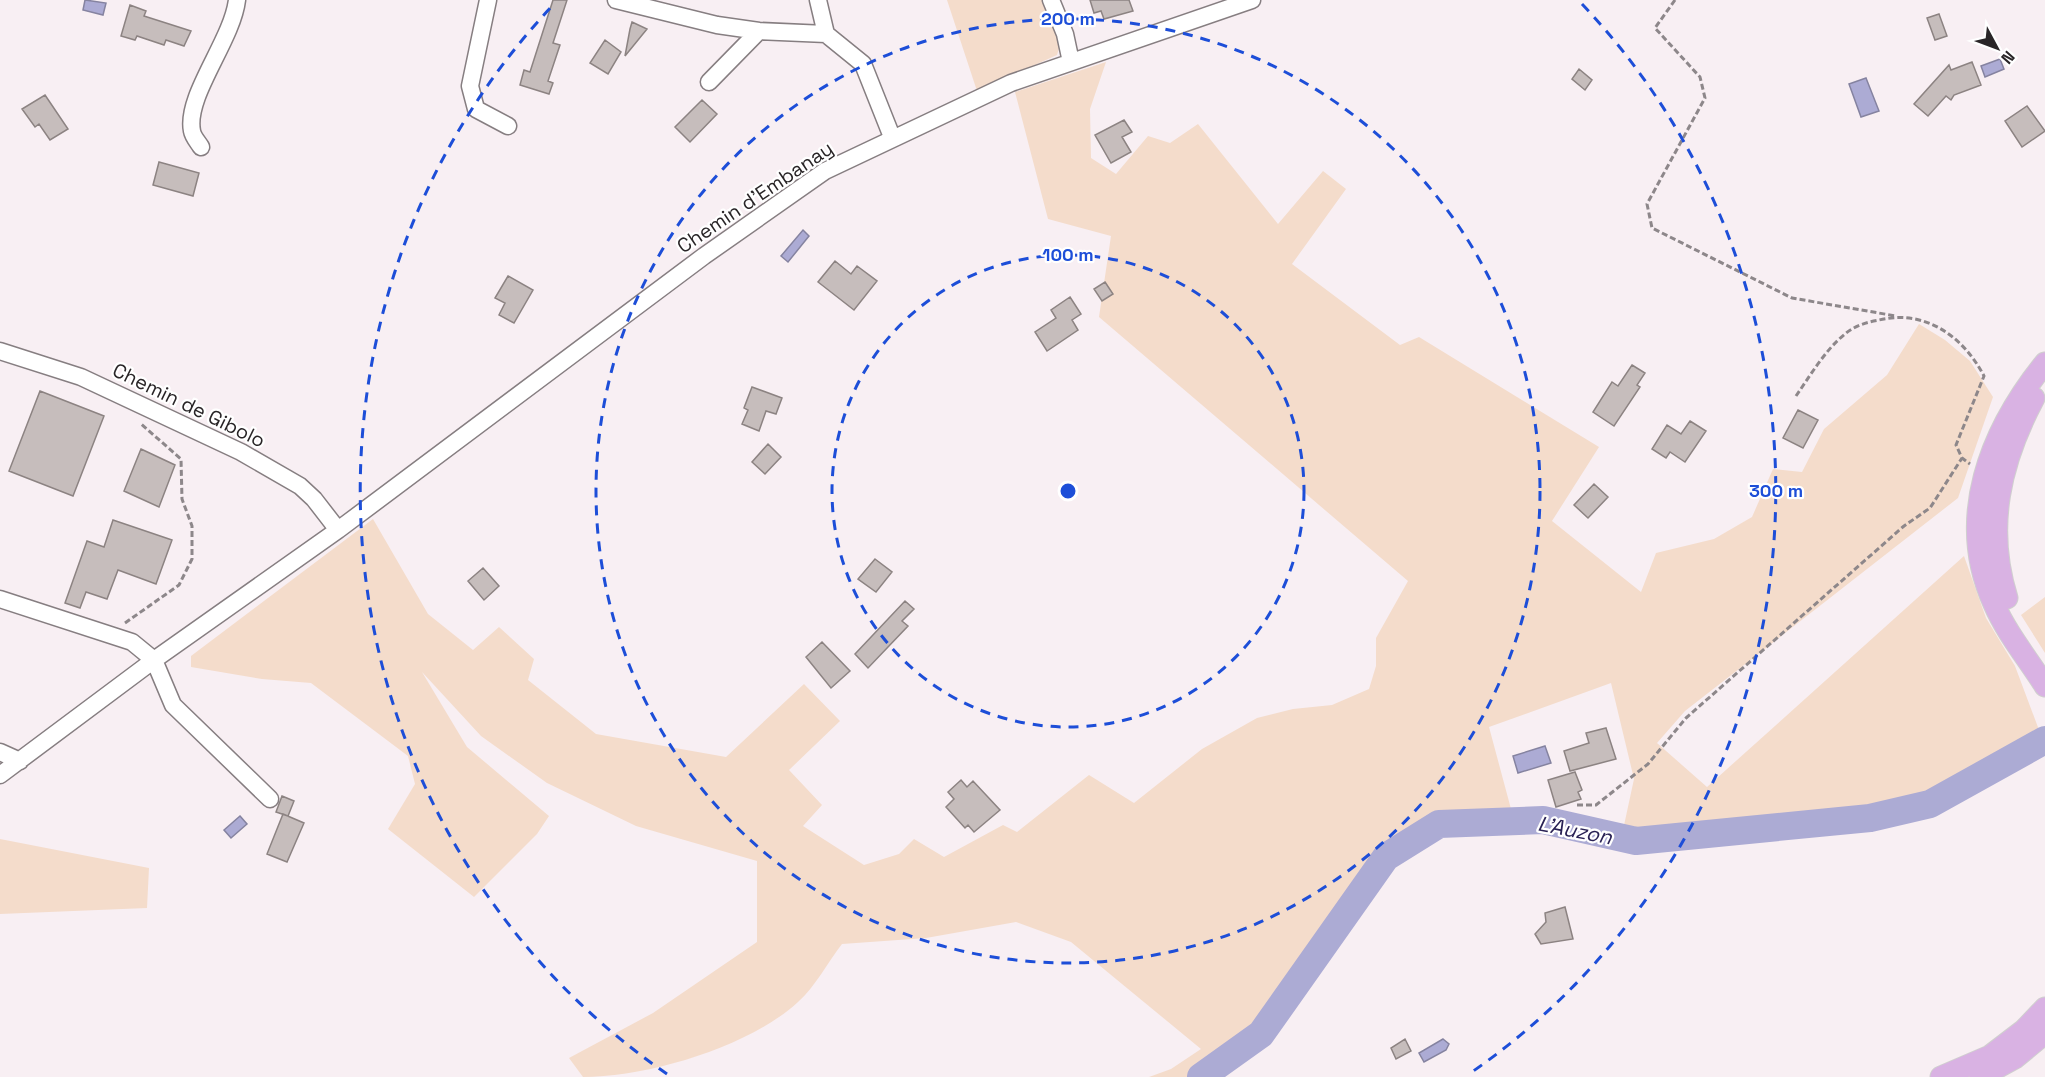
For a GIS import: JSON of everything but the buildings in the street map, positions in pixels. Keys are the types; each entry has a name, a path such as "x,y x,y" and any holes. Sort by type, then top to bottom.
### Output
{"main road":[{"path":"2041,680 2015,644 1994,604 1986,579 1978,526 1984,470 2006,418 2045,363"},
{"path":"2041,680 2000,577 1995,528 1996,504 2009,450 2020,423 2045,380"},
{"path":"1982,1073 1990,1056 2024,1030 2045,1008"},
{"path":"1941,1077 1982,1073 2015,1058 2045,1033"}],"street":[{"path":"201,147 192,133 191,113 229,35 237,0"},
{"path":"488,0 470,86 477,109 508,126"},
{"path":"616,0 717,25 759,31 826,34 849,50 863,64 892,137"},
{"path":"818,0 826,34"},
{"path":"1052,0 1065,34"},
{"path":"1066,0 1062,5 1071,62"},
{"name":"Chemin d'Embanay","path":"0,775 154,660 338,530 704,256 825,171 892,137 1011,83 1252,0"},
{"path":"709,82 759,31"},
{"name":"Chemin de Gibolo","path":"0,351 81,377 241,452 300,486 314,499 338,530"},
{"path":"0,598 132,642 154,660 173,705 270,799"},
{"path":"0,752 20,761"},
{"path":"1982,1073 2045,1021"}],"path":[{"path":"1675,0 1655,28 1701,77 1705,98 1647,204 1652,228 1792,298 1924,319 1949,336 1974,357 1984,376 1956,445 1962,458 1984,470"},
{"path":"1796,396 1845,334 1866,322 1896,316"},
{"path":"109,634 179,585 192,559 192,526 182,499 181,459 131,415"},
{"path":"1577,805 1596,805 1648,764 1686,718 1904,526 1930,508 1962,458"}],"shaded area":[{"path":"947,0 1042,0 1060,45 1057,55 977,91"},
{"path":"1106,62 1090,109 1091,158 1116,174 1148,136 1170,143 1198,124 1278,224 1323,171 1346,189 1292,264 1400,345 1419,337 1599,447 1552,521 1641,592 1656,553 1714,539 1752,517 1773,469 1802,472 1824,429 1887,375 1919,324 1945,340 1970,361 1993,397 1958,498 1685,711 1657,743 1707,787 1964,556 1986,618 2015,666 2039,730 1927,793 1834,814 1634,835 1623,830 1634,779 1611,683 1489,727 1511,809 1434,816 1382,852 1255,1032 1188,1077 1149,1077 1171,1069 1201,1049 1071,942 1016,922 926,938 842,944 816,982 798,1002 753,1033 726,1046 667,1065 609,1076 583,1077 569,1058 653,1013 757,942 757,861 636,826 547,783 481,736 422,672 467,747 549,816 537,834 474,897 388,829 415,784 408,756 311,683 262,679 191,667 191,656 373,519 428,614 473,650 499,627 534,659 528,680 596,734 726,757 804,684 840,721 789,770 822,805 803,826 864,865 899,854 914,839 944,857 1003,825 1017,832 1089,775 1134,803 1202,749 1257,718 1293,709 1332,705 1369,689 1376,666 1376,638 1408,581 1099,317 1111,236 1048,219 1015,92"},
{"path":"2045,597 2045,653 2021,615"},
{"path":"0,839 149,868 147,908 0,914"}],"water":[{"path":"85,0 106,3 103,15 83,10"},
{"path":"2000,59 2004,69 1985,77 1981,66"},
{"path":"1866,78 1879,111 1861,117 1849,84"},
{"path":"803,230 809,236 788,262 781,256"},
{"path":"1545,746 1551,763 1518,773 1513,756"},
{"path":"240,816 247,824 231,838 224,830"},
{"path":"1443,1039 1449,1044 1446,1050 1424,1062 1419,1053"}],"waterway":[{"name":"L'Auzon","path":"1201,1077 1261,1034 1386,857 1439,824 1543,820 1636,841 1870,818 1930,804 2045,740"}]}
